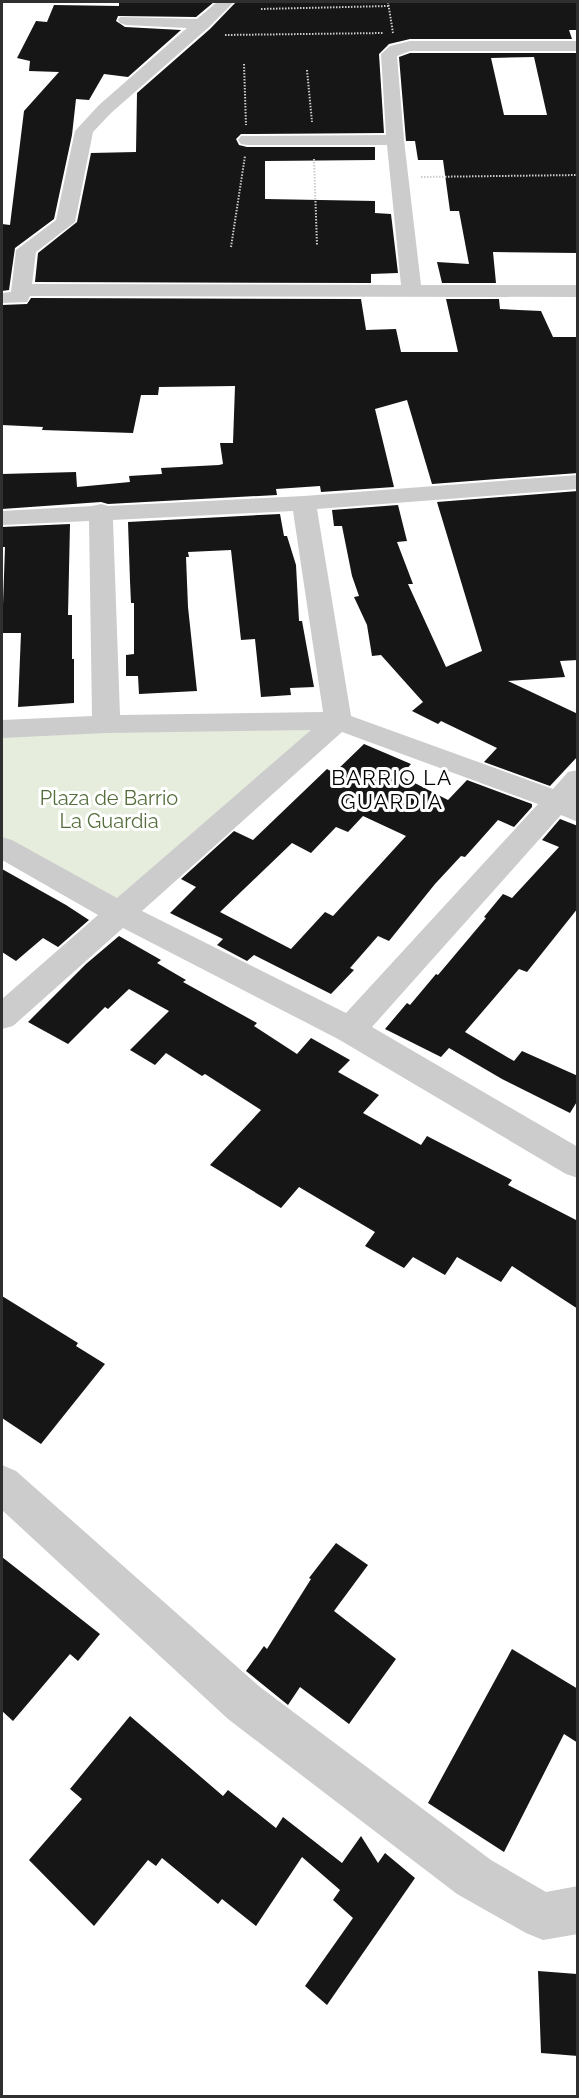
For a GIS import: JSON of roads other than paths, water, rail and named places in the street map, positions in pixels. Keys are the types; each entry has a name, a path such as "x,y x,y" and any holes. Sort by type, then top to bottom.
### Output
{"street":[{"path":"2,298 20,298 26,250 65,222 84,131 105,109 226,2"},
{"path":"126,20 203,24"},
{"path":"523,28 529,46"},
{"path":"412,292 395,140 389,54 394,41 410,46 578,46"},
{"path":"247,140 395,140"},
{"path":"22,290 578,291"},
{"path":"2,518 101,511 304,503 578,482"},
{"path":"304,503 338,721"},
{"path":"101,511 106,724"},
{"path":"2,1017 338,721"},
{"path":"2,729 106,724 338,721 571,797 350,1030"},
{"path":"2,847 121,914 350,1030 578,1164"},
{"path":"2,1484 244,1703 474,1877 543,1916 578,1910"}],"district":[{"name":"BARRIO LA GUARDIA","path":"392,790"}],"park label":[{"name":"Plaza de Barrio La Guardia","path":"109,810"}]}
